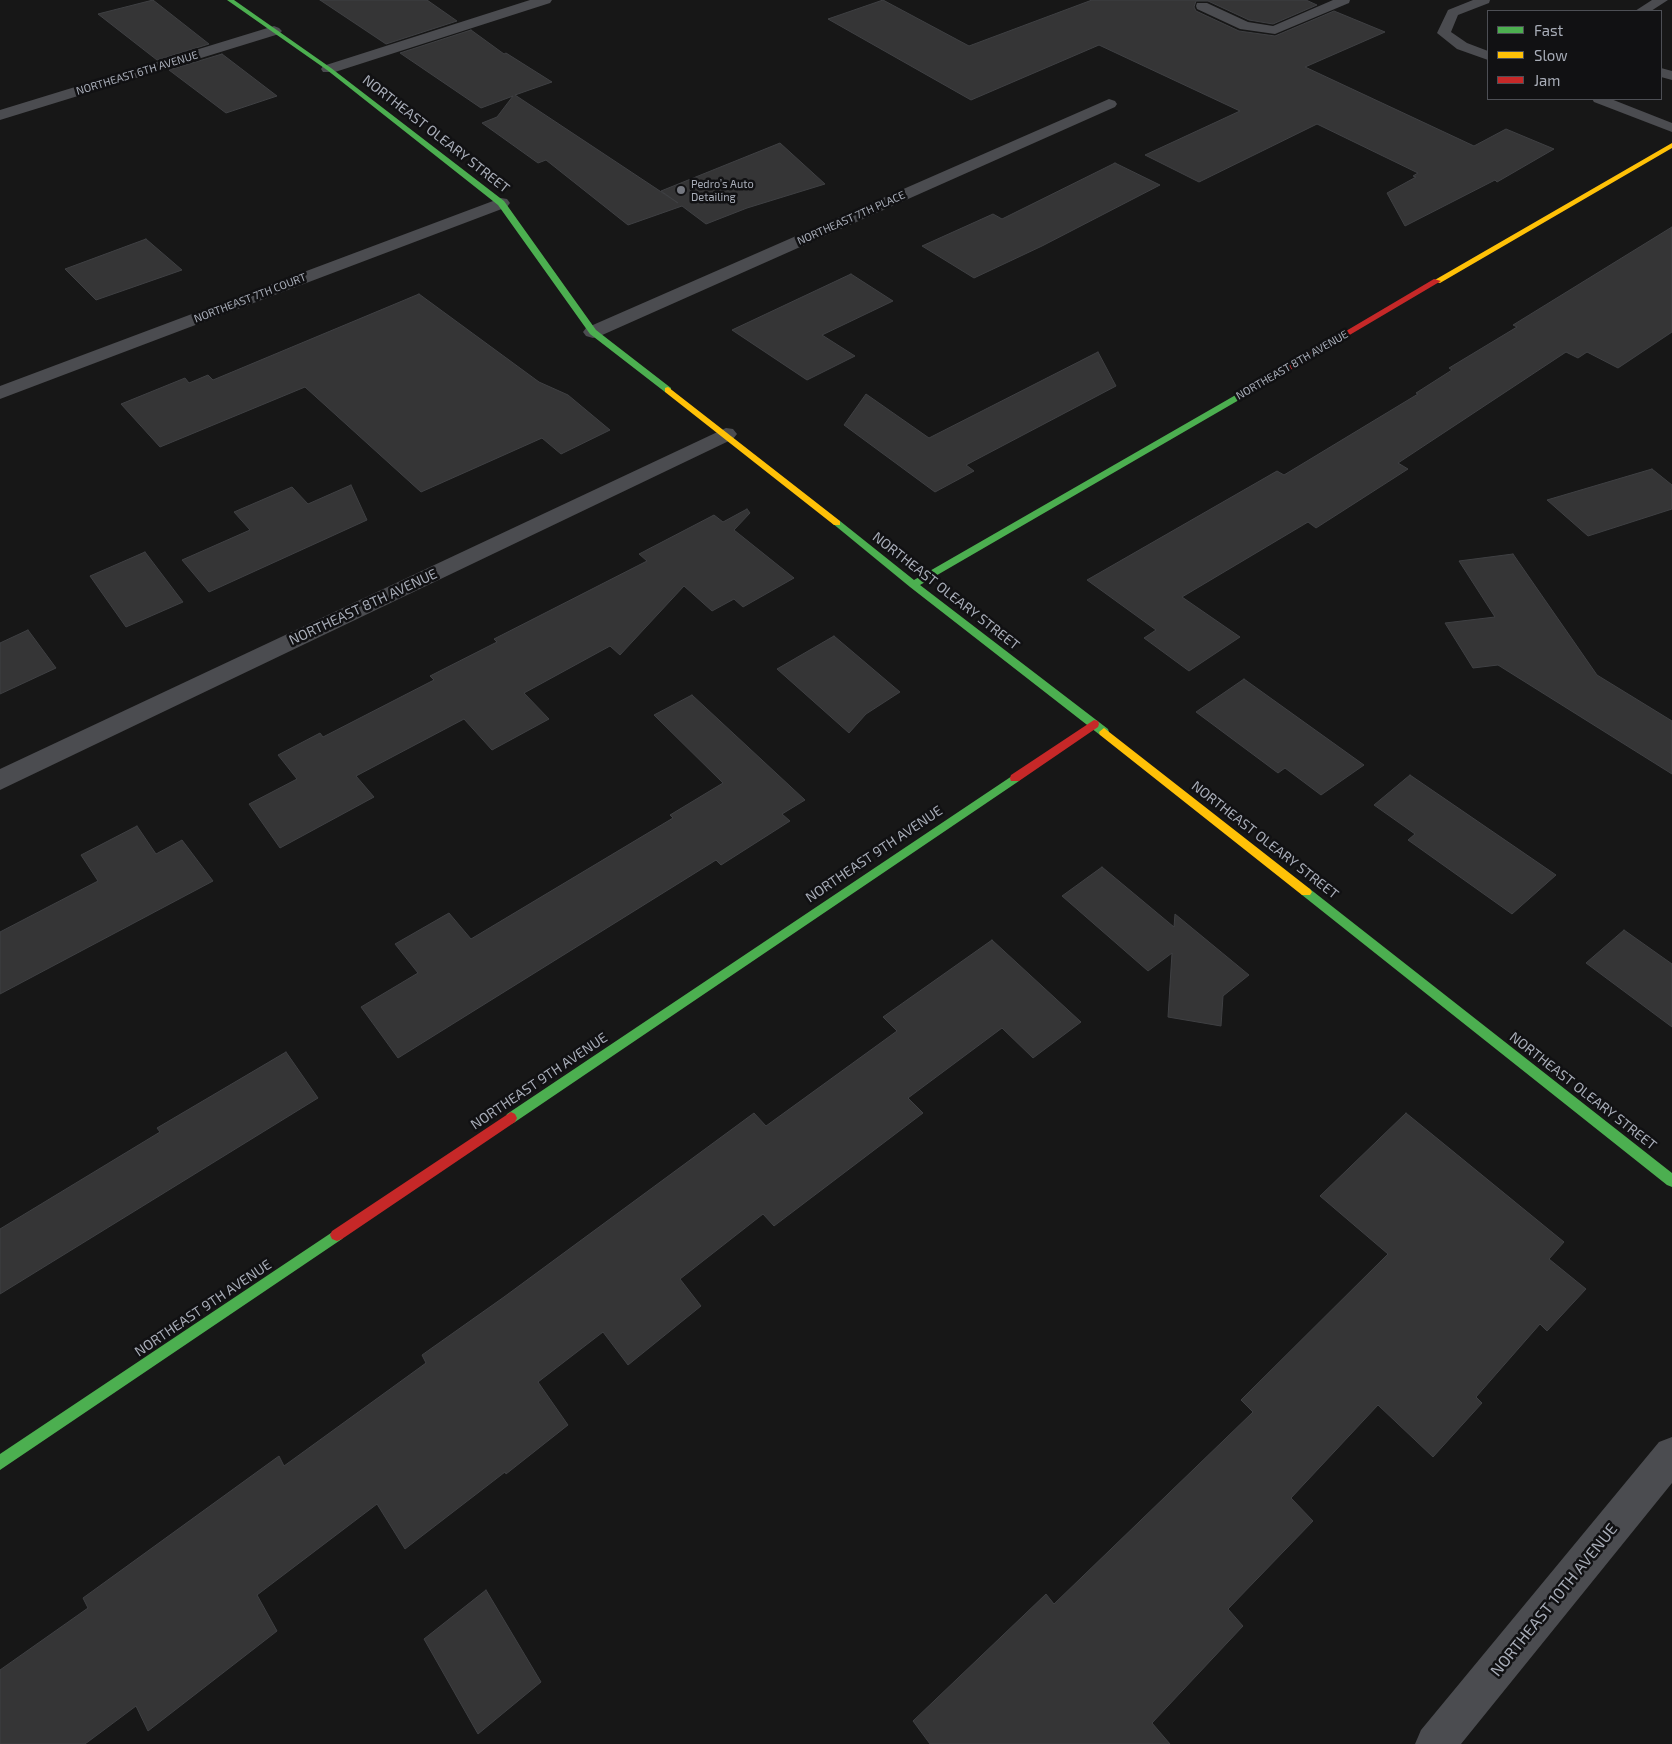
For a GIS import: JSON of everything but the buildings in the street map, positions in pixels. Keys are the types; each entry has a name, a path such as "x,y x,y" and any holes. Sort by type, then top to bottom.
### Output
{"street":[{"name":"NORTHEAST OLEARY STREET","path":"230,0 329,69 500,203 593,332 726,434 913,585 1094,724 1672,1181"},
{"path":"329,69 545,0"},
{"name":"NORTHEAST 6TH AVENUE","path":"0,115 274,31"},
{"name":"NORTHEAST 7TH PLACE","path":"593,332 1108,104"},
{"name":"NORTHEAST 8TH AVENUE","path":"913,585 1672,144"},
{"name":"NORTHEAST 7TH COURT","path":"0,393 500,203"},
{"name":"NORTHEAST 8TH AVENUE","path":"0,780 726,434"},
{"name":"NORTHEAST 9TH AVENUE","path":"0,1463 1094,724"},
{"name":"NORTHEAST 10TH AVENUE","path":"1435,1744 1672,1455"}],"lane":[{"path":"1202,6 1245,26 1275,30 1344,0"},
{"path":"1484,0 1452,14 1444,33 1462,46 1487,56"},
{"path":"1631,0 1652,6"},
{"path":"1602,100 1672,128"}],"traffic: fast":[{"path":"230,0 329,69 501,203 593,332 668,390"},
{"path":"913,585 1267,380"},
{"path":"837,523 913,585 1104,732"},
{"path":"511,1118 1015,778"},
{"path":"1306,892 1672,1181"},
{"path":"0,1463 337,1235"}],"traffic: slow":[{"path":"1437,281 1672,145"},
{"path":"668,390 837,523"},
{"path":"1104,732 1306,892"}],"traffic: jam":[{"path":"1267,380 1437,281"},
{"path":"1015,778 1094,724"},
{"path":"337,1235 511,1118"}],"place":[{"name":"Pedro’s Auto Detailing","path":"681,190"}]}
